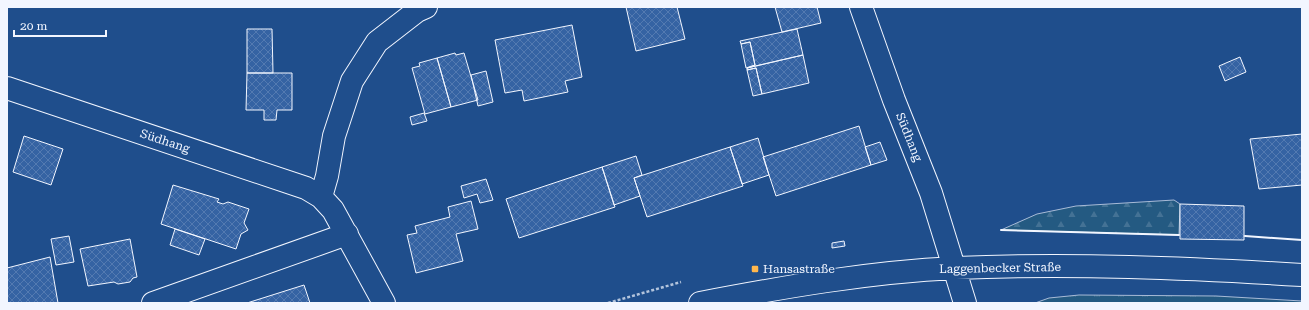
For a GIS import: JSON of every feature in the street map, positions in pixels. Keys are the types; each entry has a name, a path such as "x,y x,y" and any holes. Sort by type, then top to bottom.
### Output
{"street":[{"path":"321,197 327,176 334,136 352,81 377,42 417,11 426,7"},
{"name":"Südhang","path":"861,7 894,100 931,193 956,268"},
{"name":"Südhang","path":"7,88 306,188 321,197 333,210 384,303"},
{"path":"153,303 347,234"},
{"name":"Laggenbecker Straße","path":"700,303 818,282 880,274 956,268 1093,266 1302,275"},
{"path":"956,268 965,303"}],"green space":[{"path":"1174,200 1180,204 1179,235 1001,230 1037,214 1076,206"},
{"path":"1079,295 1216,296 1302,301 1302,303 1035,303 1049,298"}],"building":[{"path":"626,7 677,7 685,39 636,51"},
{"path":"775,7 817,7 821,23 782,32"},
{"path":"572,25 582,77 565,81 568,92 524,101 522,90 505,93 495,40"},
{"path":"247,29 272,29 273,73 247,73"},
{"path":"797,29 803,55 747,68 755,65 750,42 741,44 740,41"},
{"path":"750,42 755,65 746,68 741,44"},
{"path":"455,53 456,55 464,53 478,100 451,107 437,58"},
{"path":"803,55 809,83 762,94 756,68 747,70 747,68"},
{"path":"1240,57 1246,72 1225,81 1219,66"},
{"path":"437,58 451,107 425,114 412,68 420,66 419,63"},
{"path":"756,68 762,94 753,96 747,70"},
{"path":"486,71 493,102 478,106 471,75"},
{"path":"247,73 292,73 292,110 277,110 276,120 264,120 264,110 246,110"},
{"path":"424,113 427,121 412,125 410,117"},
{"path":"859,126 871,165 776,196 763,157"},
{"path":"1302,134 1302,185 1259,189 1250,139"},
{"path":"24,136 63,149 51,185 13,172"},
{"path":"758,138 769,175 742,184 730,147"},
{"path":"880,142 887,160 871,165 865,147"},
{"path":"730,147 743,186 647,217 634,178"},
{"path":"636,156 642,175 634,178 640,196 614,205 602,167"},
{"path":"602,167 615,207 519,238 506,199"},
{"path":"486,179 493,200 480,203 477,194 464,198 461,186"},
{"path":"173,185 219,199 217,202 223,204 228,202 249,209 244,223 248,230 241,234 236,249 161,224"},
{"path":"471,201 478,229 456,234 463,261 416,273 407,235 417,233 415,226 450,217 448,207"},
{"path":"1180,204 1244,206 1244,240 1180,239"},
{"path":"175,229 205,239 199,255 170,245"},
{"path":"69,236 74,262 56,265 51,239"},
{"path":"130,239 137,277 133,278 130,282 118,284 114,282 88,286 80,249"},
{"path":"844,241 845,246 832,248 832,243"},
{"path":"50,257 58,303 7,303 7,268"},
{"path":"304,285 310,303 247,303"}],"wall":[{"path":"1001,230 1179,235"},
{"path":"1245,236 1302,240"}],"place":[{"name":"Hansastraße","path":"755,269"}]}
